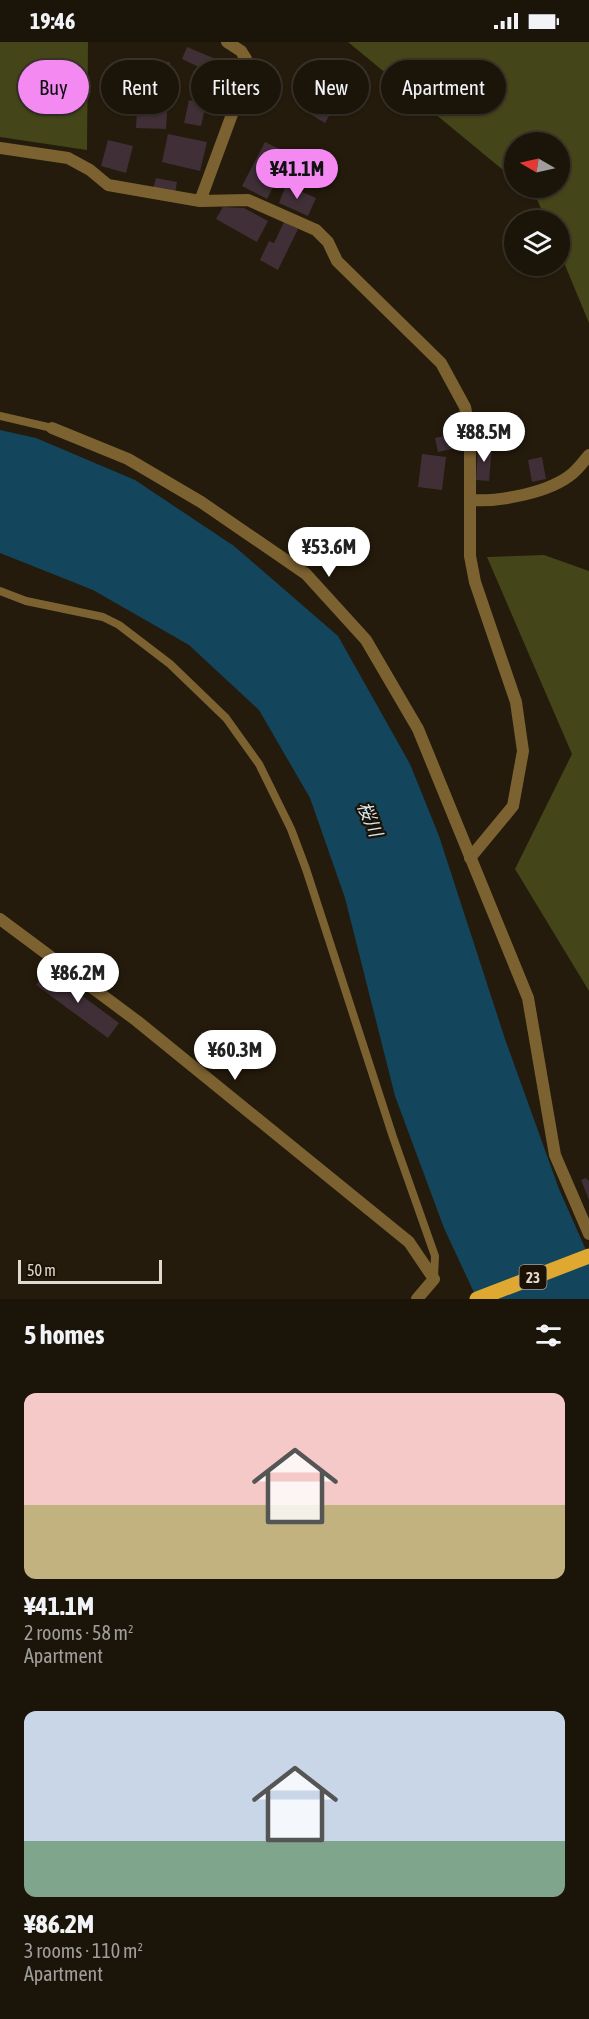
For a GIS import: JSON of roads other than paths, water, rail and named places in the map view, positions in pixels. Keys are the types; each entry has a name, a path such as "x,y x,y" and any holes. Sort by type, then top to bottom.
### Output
{"main road":[{"name":"23","path":"477,1299 589,1256"}],"street":[{"path":"200,201 234,109 246,59 241,51 227,42"},
{"path":"0,148 68,158 90,170 108,185 200,201 248,200 316,230 328,242 337,261 441,363 467,415 470,432 470,556 475,582 516,702 523,751 513,806 470,858"},
{"path":"52,428 128,459 201,502 306,574 366,639 418,729 528,998 555,1155 589,1234"},
{"path":"470,500 488,501 547,487 572,474 589,455"},
{"path":"0,920 137,1021 409,1242 434,1279 417,1299"}],"lane":[{"path":"0,416 52,428"},
{"path":"0,591 26,601 103,617 119,625 170,664 226,718 259,764 291,829 306,869 393,1137 435,1256 434,1279"}],"water":[{"name":"桜川","path":"0,430 36,438 135,480 234,546 338,636 410,764 439,836 505,1039 559,1189 589,1257 589,1299 477,1299 444,1228 395,1096 345,898 310,798 259,710 189,645 93,590 0,553"}]}
